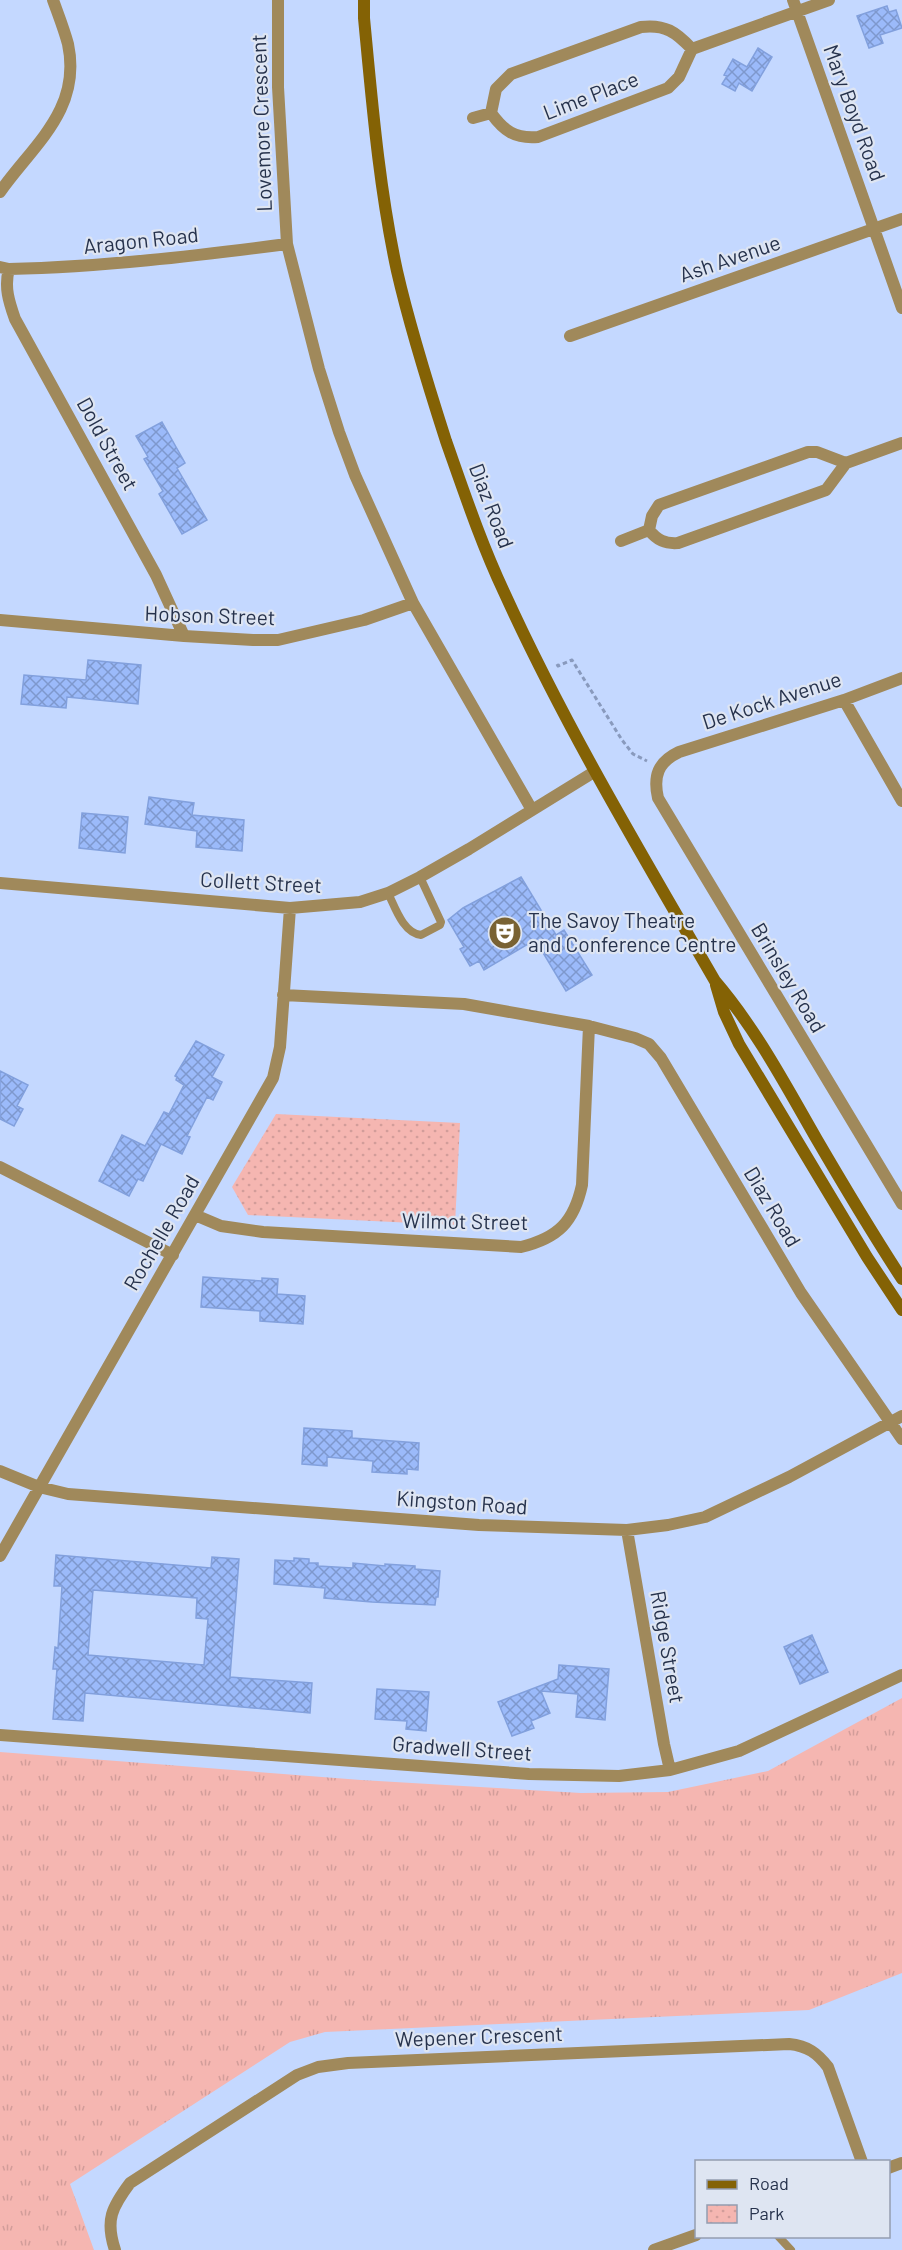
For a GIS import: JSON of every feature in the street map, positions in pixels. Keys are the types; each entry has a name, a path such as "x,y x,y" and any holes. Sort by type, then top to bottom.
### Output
{"street":[{"path":"0,192 45,137 59,114 66,95 69,75 68,44 53,0"},
{"name":"Lovemore Crescent","path":"278,0 278,87 287,244"},
{"name":"Diaz Road","path":"364,0 372,100 387,216 397,270 416,344 470,511 503,590 538,664 594,771 715,981 737,1006 761,1042 839,1178 902,1279"},
{"path":"473,118 491,113 496,89 511,74 641,27 655,25 670,30 692,49 795,6 829,0"},
{"name":"Mary Boyd Road","path":"795,6 902,308"},
{"name":"Lime Place","path":"491,113 502,128 512,135 526,138 538,137 668,88 680,77 692,49"},
{"name":"Ash Avenue","path":"570,336 902,219"},
{"path":"287,244 319,369 355,475 413,603 532,810"},
{"name":"Aragon Road","path":"4,268 63,268 135,262 287,244"},
{"name":"Dold Street","path":"4,268 7,295 15,319 156,575 184,636"},
{"path":"649,530 669,544 678,543 826,490 846,463 902,443"},
{"path":"649,530 652,516 659,505 808,452 817,452 846,463"},
{"path":"621,541 649,530"},
{"name":"Hobson Street","path":"0,620 184,636 278,640 364,620 413,603"},
{"name":"De Kock Avenue","path":"659,768 669,757 679,752 844,700 902,678"},
{"path":"844,700 902,801"},
{"name":"Brinsley Road","path":"659,768 656,779 658,798 902,1204"},
{"name":"Collett Street","path":"0,883 290,908 350,904 388,893 420,877 594,771"},
{"name":"Rochelle Road","path":"0,1556 273,1078 280,1047 290,908"},
{"name":"Diaz Road","path":"715,981 724,1012 739,1044 867,1257 902,1310"},
{"path":"283,995 464,1004 589,1026"},
{"name":"Diaz Road","path":"589,1026 642,1040 656,1050 801,1293 889,1424 902,1439"},
{"name":"Wilmot Street","path":"195,1215 221,1226 264,1233 521,1247 540,1242 568,1222 578,1206 582,1185 589,1026"},
{"path":"0,1167 173,1255"},
{"name":"Kingston Road","path":"0,1471 39,1487 68,1494 479,1525 627,1530 668,1525 705,1516 789,1477 902,1416"},
{"name":"Ridge Street","path":"627,1530 670,1770"},
{"name":"Gradwell Street","path":"0,1735 529,1774 619,1776 670,1770 739,1751 902,1675"},
{"name":"Wepener Crescent","path":"115,2250 110,2235 110,2218 118,2199 130,2183 297,2075 318,2067 348,2063 789,2043 808,2047 819,2055 828,2067 861,2160"},
{"path":"654,2250 695,2235"}],"lane":[{"path":"388,893 406,928 414,934 421,935 440,925 441,922 420,877"},
{"path":"780,2238 791,2250"}],"path":[{"path":"538,664 554,659 558,666 572,660 633,754 659,768"}],"green space":[{"path":"276,1114 460,1123 455,1225 248,1215 232,1187"},
{"path":"902,1698 902,1973 809,2010 325,2032 290,2042 70,2184 94,2250 0,2250 0,1752 361,1780 581,1793 668,1792 768,1771"}],"building":[{"path":"887,6 889,12 896,10 902,28 880,35 883,43 869,48 857,16"},
{"path":"758,48 772,57 752,91 739,83 735,91 722,84 733,59 747,67"},
{"path":"162,422 185,463 177,468 207,520 182,534 159,494 163,491 144,459 148,457 136,436"},
{"path":"88,660 141,665 138,704 67,697 66,708 21,704 24,675 86,680"},
{"path":"149,797 194,803 192,815 244,820 242,851 196,847 197,831 145,824"},
{"path":"82,813 128,817 125,853 79,848"},
{"name":"The Savoy Theatre and Conference Centre","path":"521,877 556,935 564,930 592,975 566,991 542,951 540,953 533,941 484,970 479,961 470,966 460,949 464,947 448,920 463,908"},
{"path":"196,1041 224,1055 212,1077 222,1082 213,1100 207,1097 187,1136 190,1137 182,1154 161,1144 143,1181 138,1179 129,1196 99,1181 122,1135 145,1146 164,1112 169,1114 184,1085 176,1080 175,1076"},
{"path":"0,1071 28,1085 17,1106 23,1109 14,1126 0,1119"},
{"path":"203,1277 262,1281 262,1278 278,1279 277,1294 305,1296 303,1324 260,1321 260,1311 201,1307"},
{"path":"304,1428 352,1431 352,1438 419,1443 418,1470 407,1469 407,1474 372,1472 373,1461 327,1457 327,1466 302,1464"},
{"path":"56,1555 211,1568 212,1557 239,1559 230,1677 312,1683 310,1713 85,1693 83,1721 53,1719 57,1669 53,1669 55,1647 58,1648 62,1586 54,1586","holes":["93,1590 197,1598 196,1618 208,1619 204,1665 88,1655"]},
{"path":"294,1558 309,1559 309,1563 318,1563 318,1566 353,1568 353,1563 385,1566 385,1564 415,1566 415,1569 440,1571 438,1597 436,1597 435,1605 372,1602 324,1598 325,1588 274,1584 275,1560 294,1561"},
{"path":"812,1635 828,1672 800,1684 784,1647"},
{"path":"559,1665 609,1669 605,1720 576,1717 578,1694 541,1691 550,1713 531,1721 534,1728 512,1736 498,1702 558,1679"},
{"path":"377,1689 429,1692 426,1731 406,1729 407,1721 375,1719"}],"place":[{"name":"The Savoy Theatre and Conference Centre","path":"505,933"}]}
